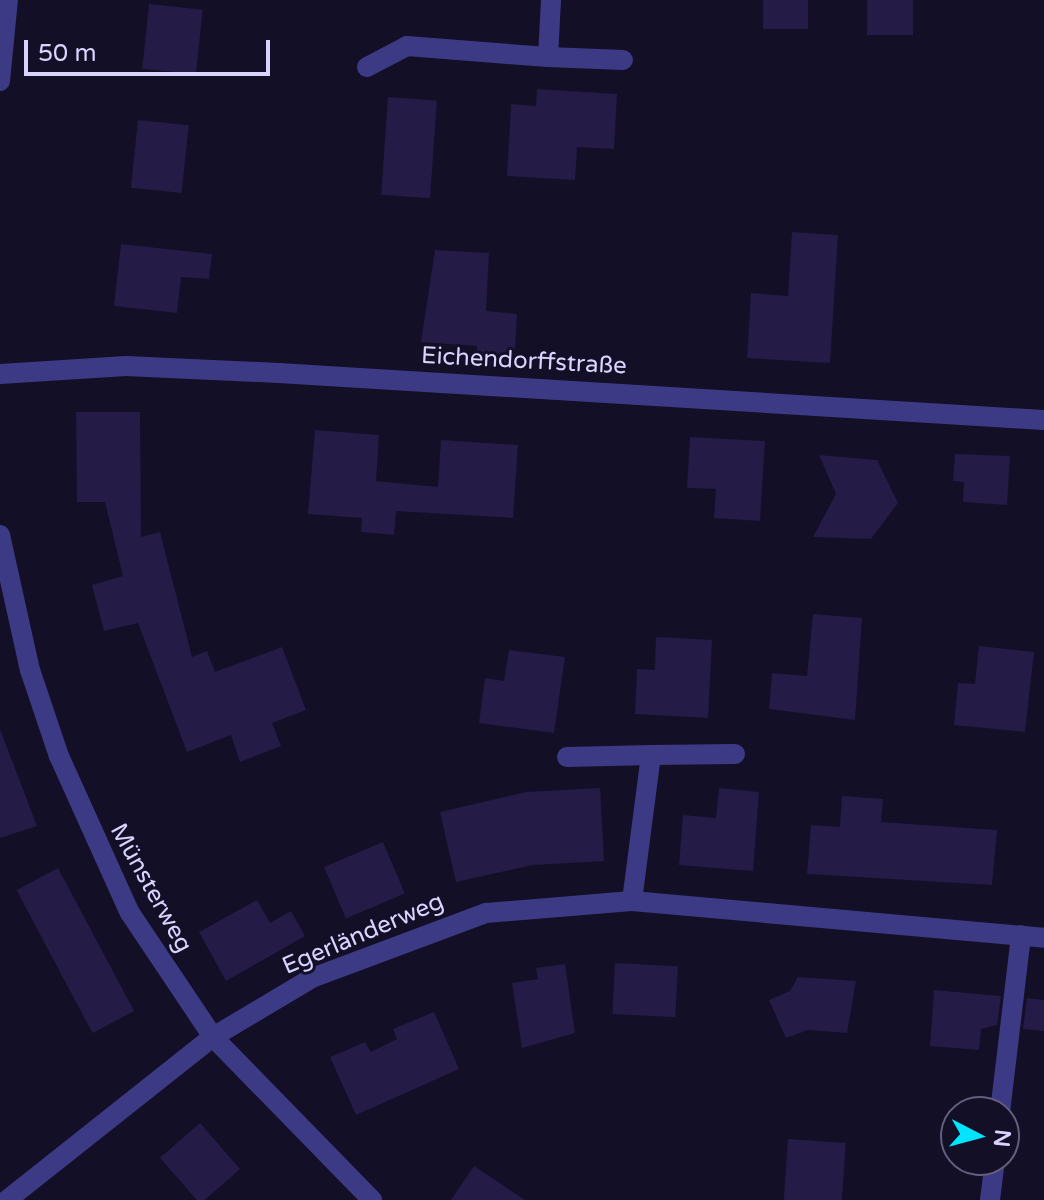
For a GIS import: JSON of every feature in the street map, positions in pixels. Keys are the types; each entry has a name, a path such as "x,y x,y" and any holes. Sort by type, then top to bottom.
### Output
{"street":[{"path":"0,81 8,0"},
{"path":"548,57 551,0"},
{"path":"367,67 407,46 623,60"},
{"name":"Eichendorffstraße","path":"0,374 126,366 1044,420"},
{"name":"Münsterweg","path":"0,535 30,670 98,851 130,913 213,1037 372,1200"},
{"path":"567,757 735,754"},
{"path":"632,901 651,755"},
{"name":"Egerländerweg","path":"7,1200 213,1037 312,978 416,934 486,913 632,901 1044,938"},
{"path":"1002,1096 1021,935"},
{"path":"990,1200 993,1176"}],"building":[{"path":"763,0 808,0 808,29 763,29"},
{"path":"867,0 913,0 913,35 867,35"},
{"path":"149,4 203,10 196,74 142,69"},
{"path":"537,89 617,94 614,149 577,147 575,180 507,176 511,104 536,106"},
{"path":"388,97 437,100 430,198 381,195"},
{"path":"138,120 189,125 182,193 131,188"},
{"path":"792,232 838,235 830,363 747,358 751,293 788,296"},
{"path":"121,244 212,254 209,279 181,277 177,313 114,306"},
{"path":"435,250 489,253 486,311 517,314 514,366 476,364 477,346 421,342"},
{"path":"76,412 140,412 141,537 160,532 192,657 207,651 215,672 282,647 306,710 272,723 281,746 240,762 231,735 187,752 138,623 104,631 92,585 123,576 105,502 77,502"},
{"path":"315,430 379,435 376,481 438,487 441,440 518,445 513,518 396,511 394,535 361,532 362,518 308,514"},
{"path":"690,437 765,441 760,521 714,518 716,489 687,488"},
{"path":"955,454 1010,456 1007,505 963,502 964,482 953,481"},
{"path":"819,455 877,460 898,503 871,539 813,537 836,494"},
{"path":"813,614 862,618 855,720 769,709 772,673 807,676"},
{"path":"656,637 712,640 708,718 635,714 637,669 655,670"},
{"path":"979,646 1034,652 1025,732 954,725 958,683 975,684"},
{"path":"509,650 565,657 554,733 479,723 485,678 504,681"},
{"path":"0,729 37,826 0,838"},
{"path":"600,788 604,861 533,865 456,882 440,812 526,792"},
{"path":"719,788 759,792 753,871 679,865 683,815 716,818"},
{"path":"842,796 883,799 881,822 997,830 992,885 807,874 811,825 840,827"},
{"path":"383,842 405,894 346,919 324,867"},
{"path":"58,868 134,1011 93,1033 17,890"},
{"path":"257,900 270,923 291,911 305,936 226,981 199,932"},
{"path":"615,963 678,966 675,1017 612,1014"},
{"path":"565,964 575,1033 522,1048 512,983 538,979 536,968"},
{"path":"798,977 856,981 847,1033 808,1030 786,1038 769,1000 790,991"},
{"path":"934,990 1001,996 997,1025 981,1029 979,1050 930,1046"},
{"path":"1027,998 1044,1000 1044,1031 1023,1029"},
{"path":"434,1012 459,1069 356,1115 330,1057 365,1042 371,1052 397,1039 393,1029"},
{"path":"200,1123 240,1169 204,1200 197,1200 160,1158"},
{"path":"788,1139 846,1143 842,1200 784,1200"},
{"path":"474,1166 525,1200 451,1200"}]}
